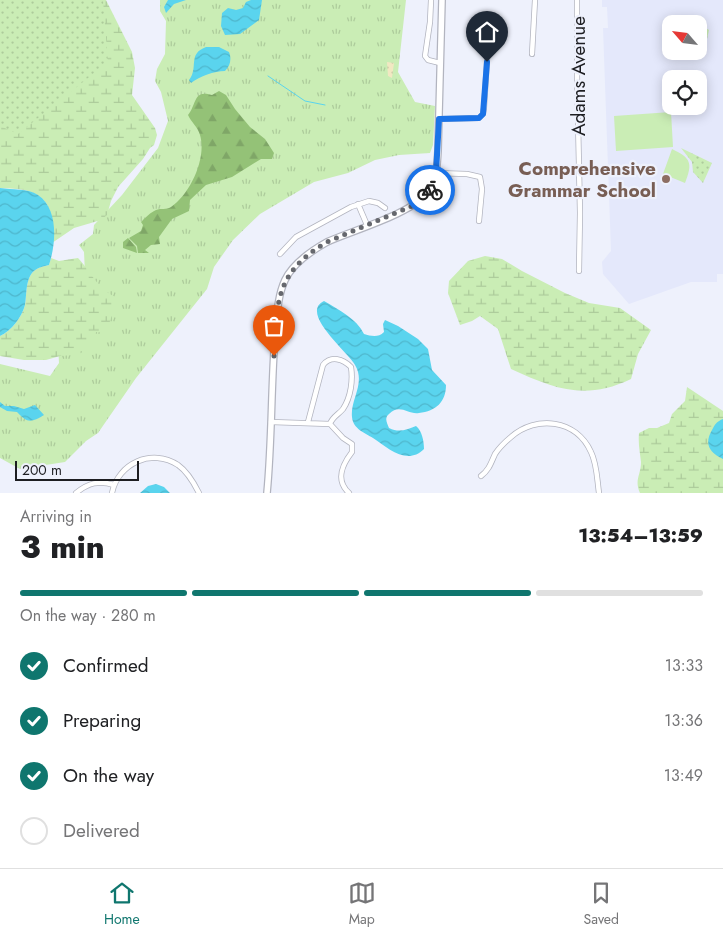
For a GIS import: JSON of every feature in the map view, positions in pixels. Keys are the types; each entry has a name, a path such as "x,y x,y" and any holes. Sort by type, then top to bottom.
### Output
{"street":[{"path":"431,0 425,56 428,60 440,63"},
{"path":"267,493 273,370 278,307 282,288 297,264 314,250 327,242 401,211 422,199 429,192 436,173 442,0"},
{"path":"532,54 535,0"},
{"name":"Adams Avenue","path":"577,0 579,271"},
{"path":"439,119 479,118 483,114 488,45"},
{"path":"436,173 467,174 480,177 482,189 479,221"},
{"path":"280,254 296,237 358,204 372,201 385,208"},
{"path":"358,204 367,225"},
{"path":"308,422 323,365 327,360 345,361 351,366 352,378 346,404 331,419 330,424"},
{"path":"271,422 330,424 343,438 352,444 352,452 344,462 341,477 349,493"},
{"path":"481,476 490,466 498,450 518,431 532,424 556,423 570,429 588,445 595,466 599,493"},
{"path":"112,493 114,485 122,473 133,464 146,458 160,458 172,462 184,470 199,493"},
{"path":"76,493 91,484 103,482 114,485"}],"shaded area":[{"name":"Comprehensive Grammar School","path":"602,0 723,0 723,274 717,274 717,282 691,282 629,304 603,274 602,262 611,251 603,28 608,28 607,7 602,7"}],"green space":[{"path":"0,0 106,0 132,52 135,68 132,95 155,128 157,135 154,145 118,187 107,215 101,220 74,228 52,243 52,219 43,199 25,190 0,188"},
{"path":"0,0 103,0 108,62 18,134 0,126"},
{"path":"160,0 406,0 398,72 415,102 435,106 433,145 430,153 399,155 375,160 348,173 314,182 260,214 233,240 214,267 207,289 136,378 98,433 86,441 65,462 20,469 0,458 0,364 50,376 59,363 58,344 85,274 84,252 79,245 93,234 94,225 122,195 158,148 168,121 161,92 155,81 157,69 165,54 166,21 160,11"},
{"path":"219,91 226,95 250,127 265,139 274,153 272,159 261,159 232,177 206,185 190,200 189,211 172,219 159,237 160,244 151,245 145,250 149,253 138,253 137,246 129,238 141,231 143,225 141,222 150,214 158,209 169,208 178,201 195,175 202,144 199,132 188,115 196,99 202,94 212,95"},
{"path":"662,113 662,115 671,115 673,147 616,151 614,116"},
{"path":"681,148 712,163 703,183 693,172 692,162"},
{"path":"672,149 687,158 689,162 689,171 685,183 663,174"},
{"path":"128,238 136,247 137,253 123,248 123,242"},
{"path":"485,256 502,259 565,293 589,303 620,308 651,330 638,354 631,379 599,390 570,390 556,387 511,369 498,329 480,316 460,325 448,293 449,281 468,261"},
{"path":"51,258 59,261 78,258 103,289 115,297 116,303 106,333 96,332 94,341 81,353 74,355 46,360 24,360 0,356 0,336 19,319 25,305 31,274 37,269 49,265"},
{"path":"687,387 723,411 723,493 640,493 638,488 641,467 639,433 649,428 657,428 669,423 672,414 685,401"}],"sand":[{"path":"387,62 394,63 392,78 388,76"}],"water":[{"path":"168,0 186,0 174,4 166,13 164,7"},
{"path":"262,0 259,20 240,34 225,35 221,26 222,13 228,8 236,10 243,8 246,2"},
{"path":"206,47 219,47 229,52 229,65 225,71 207,74 191,83 189,80 192,75 195,57 200,50"},
{"path":"0,188 30,191 45,201 53,218 54,237 49,265 37,269 31,274 25,305 19,319 0,336"},
{"path":"324,301 352,319 364,334 374,336 382,334 384,332 383,324 385,320 418,339 428,349 432,370 446,385 442,401 435,408 425,412 415,413 397,409 389,414 386,419 389,428 393,430 409,429 416,426 418,428 424,443 424,449 418,454 404,456 398,454 355,425 352,411 358,385 358,372 351,359 327,333 321,323 317,314 318,307"},
{"path":"0,402 5,406 24,409 35,405 44,415 29,421 17,412 7,411 0,407"},
{"path":"723,419 723,459 711,450 708,439 717,422"},
{"path":"156,484 164,487 170,493 140,493 148,486"}],"waterway":[{"path":"268,76 305,101 325,105"}],"way so far":[{"path":"274,356 278,307 282,288 288,275 297,264 327,242 412,206 426,196 430,190"}],"place":[{"name":"Comprehensive Grammar School","path":"666,179"}],"route":[{"path":"430,190 436,173 439,119 479,118 483,114 487,62"}]}
